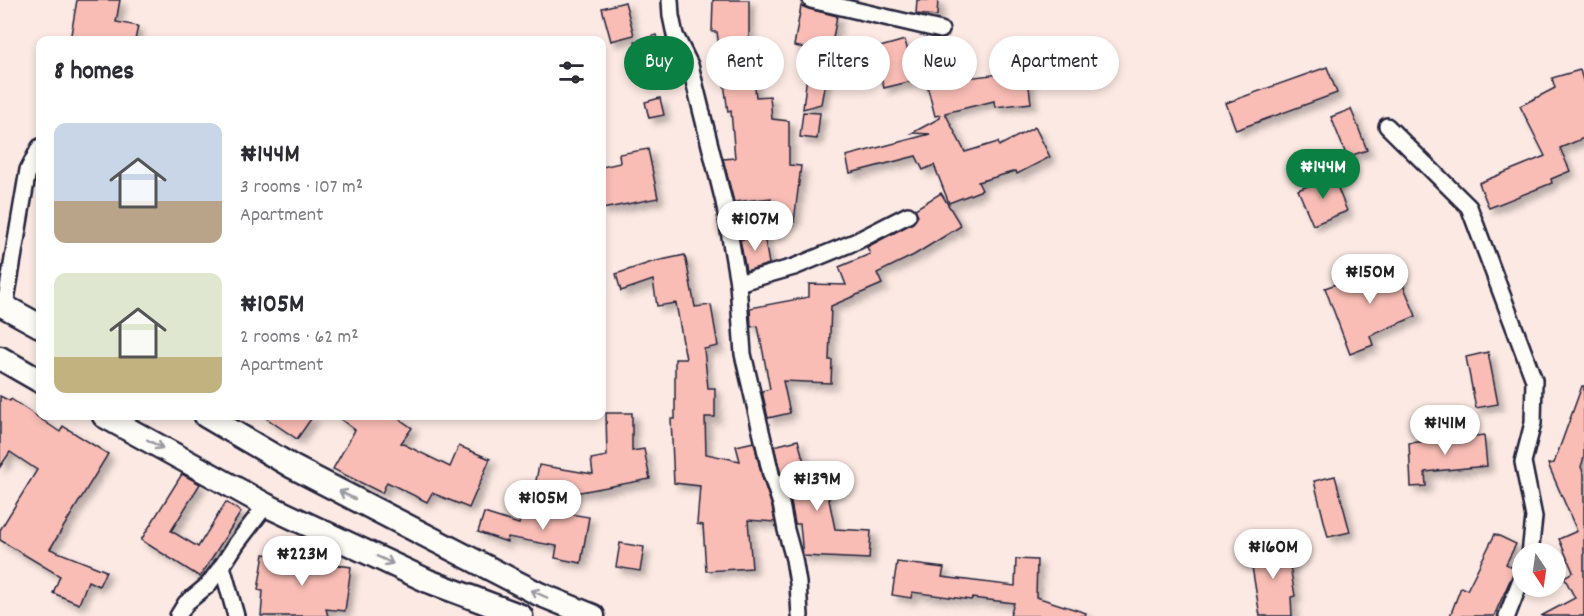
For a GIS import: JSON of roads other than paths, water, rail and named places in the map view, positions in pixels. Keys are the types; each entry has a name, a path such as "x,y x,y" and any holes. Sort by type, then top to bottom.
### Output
{"main road":[{"path":"2,305 36,324"},
{"path":"0,358 36,379"},
{"path":"111,420 266,505 428,581 521,616"},
{"path":"213,420 293,467 538,594 593,616"}],"street":[{"path":"670,0 675,35 690,65 724,201 738,283 743,354 794,559 800,616"},
{"path":"811,0 941,30"},
{"path":"1387,126 1469,207 1534,380 1533,423 1523,462 1534,517 1531,543"},
{"path":"2,305 28,170 36,155"},
{"path":"738,283 794,267 857,241 908,215"},
{"path":"178,616 186,603 208,585 266,505"},
{"path":"222,566 236,616"},
{"path":"1507,616 1514,597"}]}
